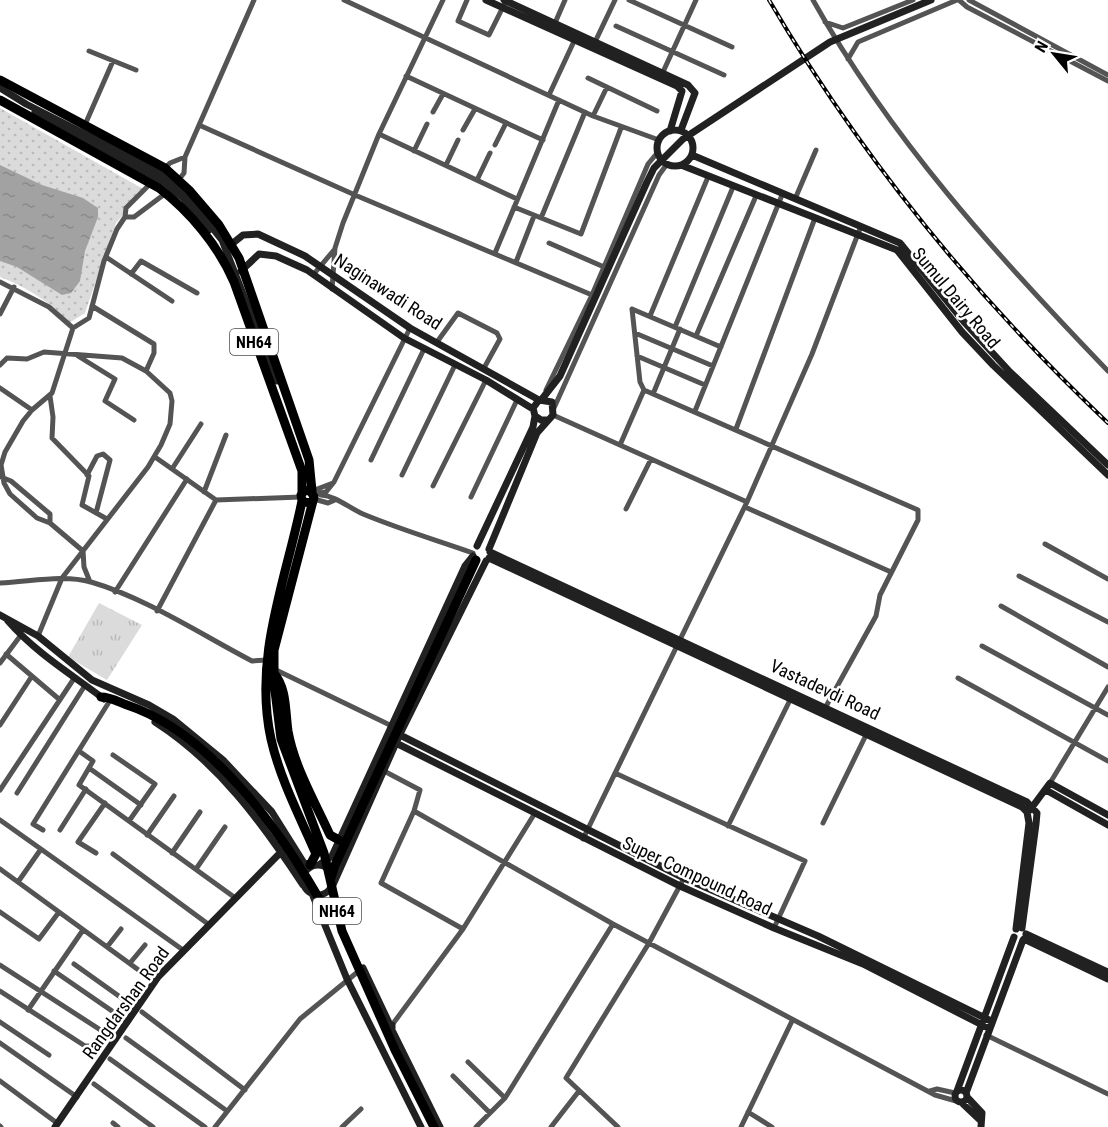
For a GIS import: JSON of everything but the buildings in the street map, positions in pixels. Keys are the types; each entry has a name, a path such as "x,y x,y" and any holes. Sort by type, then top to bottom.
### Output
{"highway":[{"name":"NH64","path":"0,80 173,186 225,249 309,460 306,472"},
{"name":"NH64","path":"0,100 158,175 173,186 190,216 225,249 237,275 306,472 308,497 274,650 272,677 276,741 320,854 333,918 377,1024 428,1127"},
{"name":"NH64","path":"308,497 272,621 267,660 272,677 277,720 286,758 315,825 332,884 342,931 356,966 435,1127"},
{"path":"332,884 351,827 471,571 475,554"},
{"path":"315,865 316,854 279,766 272,742 266,683 272,677 283,685 288,733 295,755 330,835 339,840"},
{"path":"109,700 160,718 229,776 270,820 325,909 333,918"}],"street":[{"path":"125,217 134,217 173,186 184,173 184,157 254,0"},
{"path":"344,0 593,116 659,140"},
{"path":"332,289 335,248 355,195 379,134 443,0"},
{"path":"467,0 458,21 489,35 504,3"},
{"path":"486,0 504,3 555,23 575,37 596,42 688,85 694,93 681,130"},
{"path":"555,23 565,0"},
{"path":"596,42 615,0"},
{"path":"629,0 732,47"},
{"path":"663,72 696,0"},
{"path":"813,0 848,59 992,249 1108,371"},
{"path":"825,22 843,28 913,0"},
{"path":"552,412 560,376 647,182 668,153 683,139 830,42 931,0"},
{"path":"848,59 858,42 958,0 967,7 1108,81"},
{"path":"969,0 1108,75"},
{"path":"475,554 533,427 534,412 592,295 648,164 658,152 659,140 670,131 682,98 680,89 504,3"},
{"path":"616,26 724,75"},
{"path":"549,95 575,37"},
{"path":"89,51 136,70"},
{"path":"24,103 83,129 113,62"},
{"path":"406,76 543,140"},
{"path":"588,78 657,111"},
{"path":"593,116 607,87"},
{"path":"0,88 48,121 158,175"},
{"path":"433,112 443,93"},
{"path":"495,253 559,100"},
{"path":"464,130 475,109"},
{"path":"541,219 585,112"},
{"path":"495,145 506,123"},
{"path":"414,151 427,124"},
{"path":"199,125 355,195 592,295"},
{"path":"514,207 581,234 621,128"},
{"path":"658,152 667,164 681,165 692,155 692,140 681,130 670,131"},
{"path":"379,134 518,199"},
{"path":"446,165 458,140"},
{"path":"795,199 816,150"},
{"path":"477,180 490,153"},
{"path":"582,839 746,505 812,354 860,230 795,199 692,155"},
{"path":"87,475 52,438 53,417 50,396 63,353 73,328 89,318 106,257 117,229 125,217 126,208 170,162 184,157"},
{"path":"313,895 325,894 332,884 400,736 488,555 537,433 552,412 659,174 667,164"},
{"name":"Sumul Dairy Road","path":"681,165 815,218 860,230 897,250 970,340 1108,475"},
{"path":"650,316 708,177"},
{"path":"653,394 733,187"},
{"path":"695,411 782,195"},
{"path":"696,336 756,196"},
{"path":"516,262 534,216"},
{"path":"736,429 815,218"},
{"name":"Naginawadi Road","path":"225,249 243,235 258,234 320,265 410,328 541,400 549,400 552,412 541,420 534,412 486,380 404,338 313,274 287,260 264,254 253,258 237,275"},
{"path":"549,243 604,267"},
{"path":"313,274 335,248"},
{"path":"106,257 171,301"},
{"path":"130,274 141,261 196,293"},
{"path":"237,275 270,369 274,372 306,472"},
{"path":"0,282 49,307 73,328"},
{"path":"0,314 14,288"},
{"path":"92,306 154,344 154,353 146,371"},
{"path":"721,347 631,308 640,382 644,390 918,510 918,520 880,595 876,616 824,710"},
{"path":"436,342 458,313 497,333 500,339 484,368"},
{"path":"308,497 334,482 410,328"},
{"path":"635,333 713,366"},
{"path":"371,460 424,349"},
{"path":"0,365 7,358 27,359 44,352 122,358 146,371 170,393 172,400 170,424 155,457 62,578 38,636"},
{"path":"76,355 115,380 105,401 135,420"},
{"path":"638,356 705,385"},
{"path":"402,475 456,365"},
{"path":"541,400 560,376"},
{"path":"433,486 486,380"},
{"path":"0,388 32,410"},
{"path":"620,445 644,390"},
{"path":"50,396 32,410 5,452 1,477 10,494 37,518 50,523 83,551 84,567 90,582"},
{"path":"471,497 517,400"},
{"path":"552,412 891,572"},
{"path":"172,469 201,424"},
{"path":"204,492 226,435"},
{"path":"1069,438 1108,465"},
{"path":"96,513 110,460 103,454 97,456 87,475 82,503 96,513 107,519"},
{"path":"155,457 216,500 333,496 335,500 409,531 475,554 488,555"},
{"path":"626,509 651,459"},
{"path":"1,477 11,481 50,514 50,523"},
{"path":"116,592 187,479"},
{"path":"157,611 216,500"},
{"path":"1045,544 1108,579"},
{"path":"303,885 303,875 332,856 465,566 485,546 488,555"},
{"name":"Vastadevdi Road","path":"488,555 993,785 1033,807"},
{"path":"1019,576 1108,622"},
{"path":"0,583 62,578 90,582 157,611 252,661 267,660"},
{"path":"1001,606 1108,667"},
{"path":"3,617 38,636 92,681 163,711 223,760 272,812 304,862 332,872 332,884 346,932 440,1127"},
{"path":"3,617 73,680 157,722 225,780 264,825 303,885 313,895 347,980 421,1127"},
{"path":"0,663 21,635"},
{"name":"Vastadevdi Road","path":"680,642 791,698 824,710 867,733 1016,803 1027,813"},
{"path":"982,646 1108,715"},
{"path":"6,654 60,700"},
{"path":"0,725 32,676"},
{"path":"272,677 392,726 400,736"},
{"path":"958,678 1108,761"},
{"path":"0,790 73,680"},
{"path":"17,793 84,687"},
{"path":"961,1096 981,1020 1021,934 1029,823 1027,813 1048,787 1108,687"},
{"path":"728,826 791,698"},
{"path":"43,830 33,824 109,700"},
{"path":"823,823 867,733"},
{"name":"Super Compound Road","path":"400,736 582,839 680,886 863,964 981,1020"},
{"name":"Super Compound Road","path":"400,736 684,878 779,918 896,972 981,1020 988,1028"},
{"path":"79,751 93,760 79,783 234,897"},
{"path":"113,755 155,784 129,821"},
{"path":"89,768 141,805"},
{"path":"384,771 420,790 414,811 381,883 463,929"},
{"path":"615,772 805,861 774,928"},
{"path":"1048,787 1108,815"},
{"path":"1048,787 1108,825"},
{"path":"60,830 86,789"},
{"path":"147,835 174,796"},
{"path":"96,853 78,842 105,803"},
{"path":"961,1096 1021,934 1036,824 1037,813 1033,807"},
{"path":"414,811 505,864 792,1021 930,1091 961,1096 982,1113 981,1124"},
{"path":"172,853 200,813"},
{"path":"392,1026 463,929 535,813"},
{"path":"0,820 183,950"},
{"path":"196,869 225,827"},
{"path":"18,882 41,849"},
{"name":"Rangdarshan Road","path":"56,1125 128,1022 140,1010 155,982 234,897 281,852"},
{"path":"113,854 208,924"},
{"path":"0,869 155,982"},
{"path":"618,1127 566,1078 649,943 684,878"},
{"path":"0,912 39,939 59,912"},
{"path":"477,1127 505,1098 613,924"},
{"path":"107,947 121,929"},
{"path":"28,1010 83,930"},
{"path":"1021,934 1108,972"},
{"path":"1021,934 1108,979"},
{"path":"130,963 145,945"},
{"path":"74,964 140,1010 244,1090"},
{"path":"0,965 116,1040"},
{"path":"215,1127 300,1019 363,968"},
{"path":"54,971 128,1022"},
{"path":"0,991 90,1048 104,1033"},
{"path":"741,1127 792,1021"},
{"path":"0,1022 49,1055"},
{"path":"988,1028 1107,1092"},
{"path":"126,1038 227,1111"},
{"path":"0,1043 77,1097"},
{"path":"110,1059 205,1127"},
{"path":"468,1062 505,1098"},
{"path":"453,1076 490,1113"},
{"path":"0,1081 56,1125"},
{"path":"94,1084 153,1127"},
{"path":"550,1127 579,1091"},
{"path":"346,1126 361,1109"},
{"path":"748,1112 772,1127"}],"green space":[{"path":"0,108 145,190 116,223 85,313 69,323 38,296 0,277"},
{"path":"99,603 142,625 107,680 68,657"}],"water":[{"path":"0,165 42,185 83,198 98,208 98,217 85,251 80,281 71,293 62,295 17,267 0,261"}],"railway":[{"path":"769,0 842,115 924,224 1012,326 1108,423"}]}
